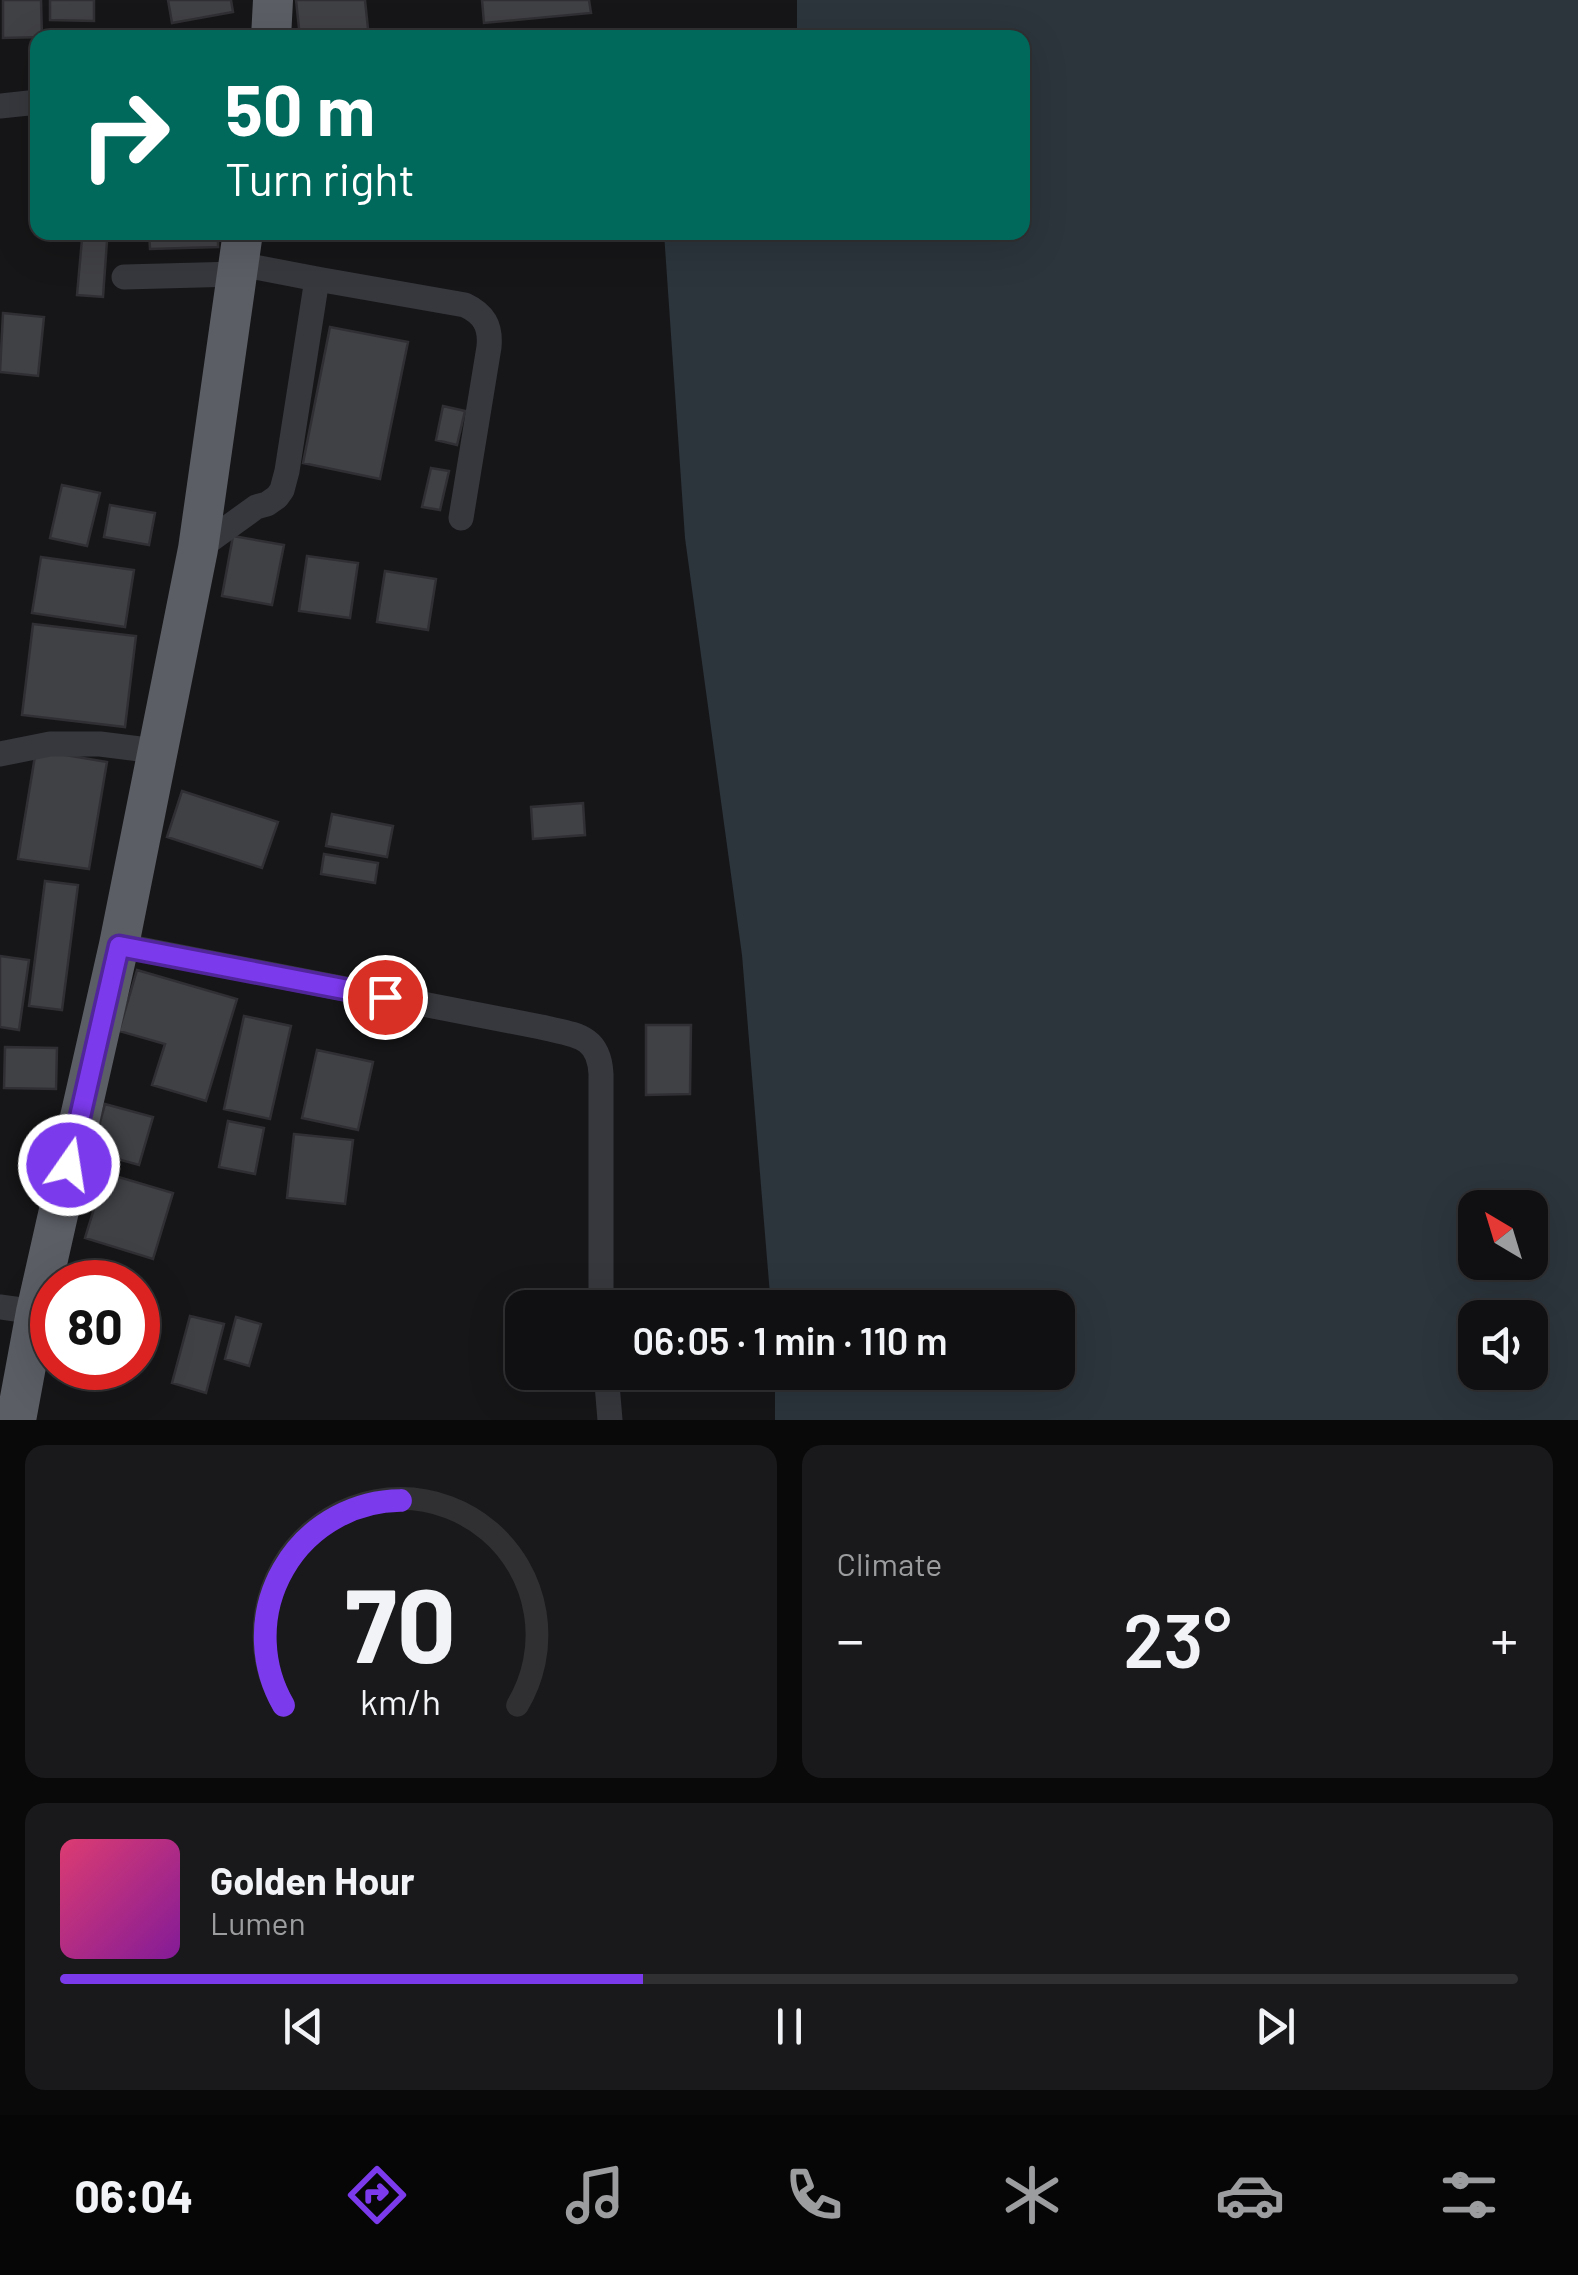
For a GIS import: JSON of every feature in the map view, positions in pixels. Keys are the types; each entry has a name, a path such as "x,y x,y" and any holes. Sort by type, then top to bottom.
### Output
{"highway":[{"path":"271,30 273,0"},
{"path":"16,1420 18,1309 119,946 198,549 240,257"}],"street":[{"path":"0,106 30,103"},
{"path":"124,277 240,257 317,279 448,301 473,309 484,319 490,347 461,518"},
{"path":"198,549 256,506 274,500 282,490 317,279"},
{"path":"0,754 50,744 100,744 156,751"},
{"path":"119,946 571,1034 588,1042 600,1058 601,1290"},
{"path":"608,1390 610,1420"}],"shaded area":[{"path":"797,0 1578,0 1578,1420 775,1420 775,1390 1075,1390 1075,1290 770,1290 742,955 685,538 664,240 1030,240 1030,30 797,30"}],"building":[{"path":"3,0 41,0 42,30 30,30 30,37 3,38"},
{"path":"50,0 94,0 94,21 50,20"},
{"path":"168,0 231,0 233,12 172,23"},
{"path":"296,0 365,0 368,30 299,30"},
{"path":"482,0 589,0 591,13 484,23"},
{"path":"82,240 107,241 103,297 77,295"},
{"path":"149,240 218,240 218,247 150,249"},
{"path":"3,313 44,317 38,376 0,372"},
{"path":"330,327 408,342 380,479 303,463"},
{"path":"443,406 465,411 457,445 436,440"},
{"path":"431,468 449,471 440,510 422,507"},
{"path":"62,485 100,493 87,546 50,538"},
{"path":"110,505 155,513 149,545 104,537"},
{"path":"233,536 284,545 272,605 222,596"},
{"path":"307,556 358,563 350,618 299,611"},
{"path":"41,557 134,570 125,627 32,613"},
{"path":"385,571 436,579 428,630 377,622"},
{"path":"33,624 136,636 125,727 22,715"},
{"path":"36,750 107,762 89,869 18,859"},
{"path":"182,791 278,822 262,868 167,837"},
{"path":"583,803 585,835 533,839 531,807"},
{"path":"332,814 393,826 387,857 326,846"},
{"path":"324,854 378,863 375,883 321,874"},
{"path":"45,881 78,885 62,1010 29,1006"},
{"path":"0,956 29,960 19,1030 0,1027"},
{"path":"137,970 237,999 206,1101 152,1085 165,1044 119,1031"},
{"path":"244,1016 291,1026 270,1119 224,1109"},
{"path":"646,1025 691,1025 690,1094 646,1095"},
{"path":"5,1047 57,1048 56,1089 4,1088"},
{"path":"317,1050 373,1062 358,1130 302,1118"},
{"path":"105,1104 153,1117 139,1165 92,1152"},
{"path":"228,1121 264,1128 255,1174 219,1167"},
{"path":"294,1134 353,1140 345,1204 287,1198"},
{"path":"105,1173 173,1193 153,1259 85,1238"},
{"path":"190,1316 224,1324 206,1393 172,1383"},
{"path":"236,1317 261,1324 249,1366 225,1359"}],"route":[{"path":"69,1165 119,946 385,997"}]}
